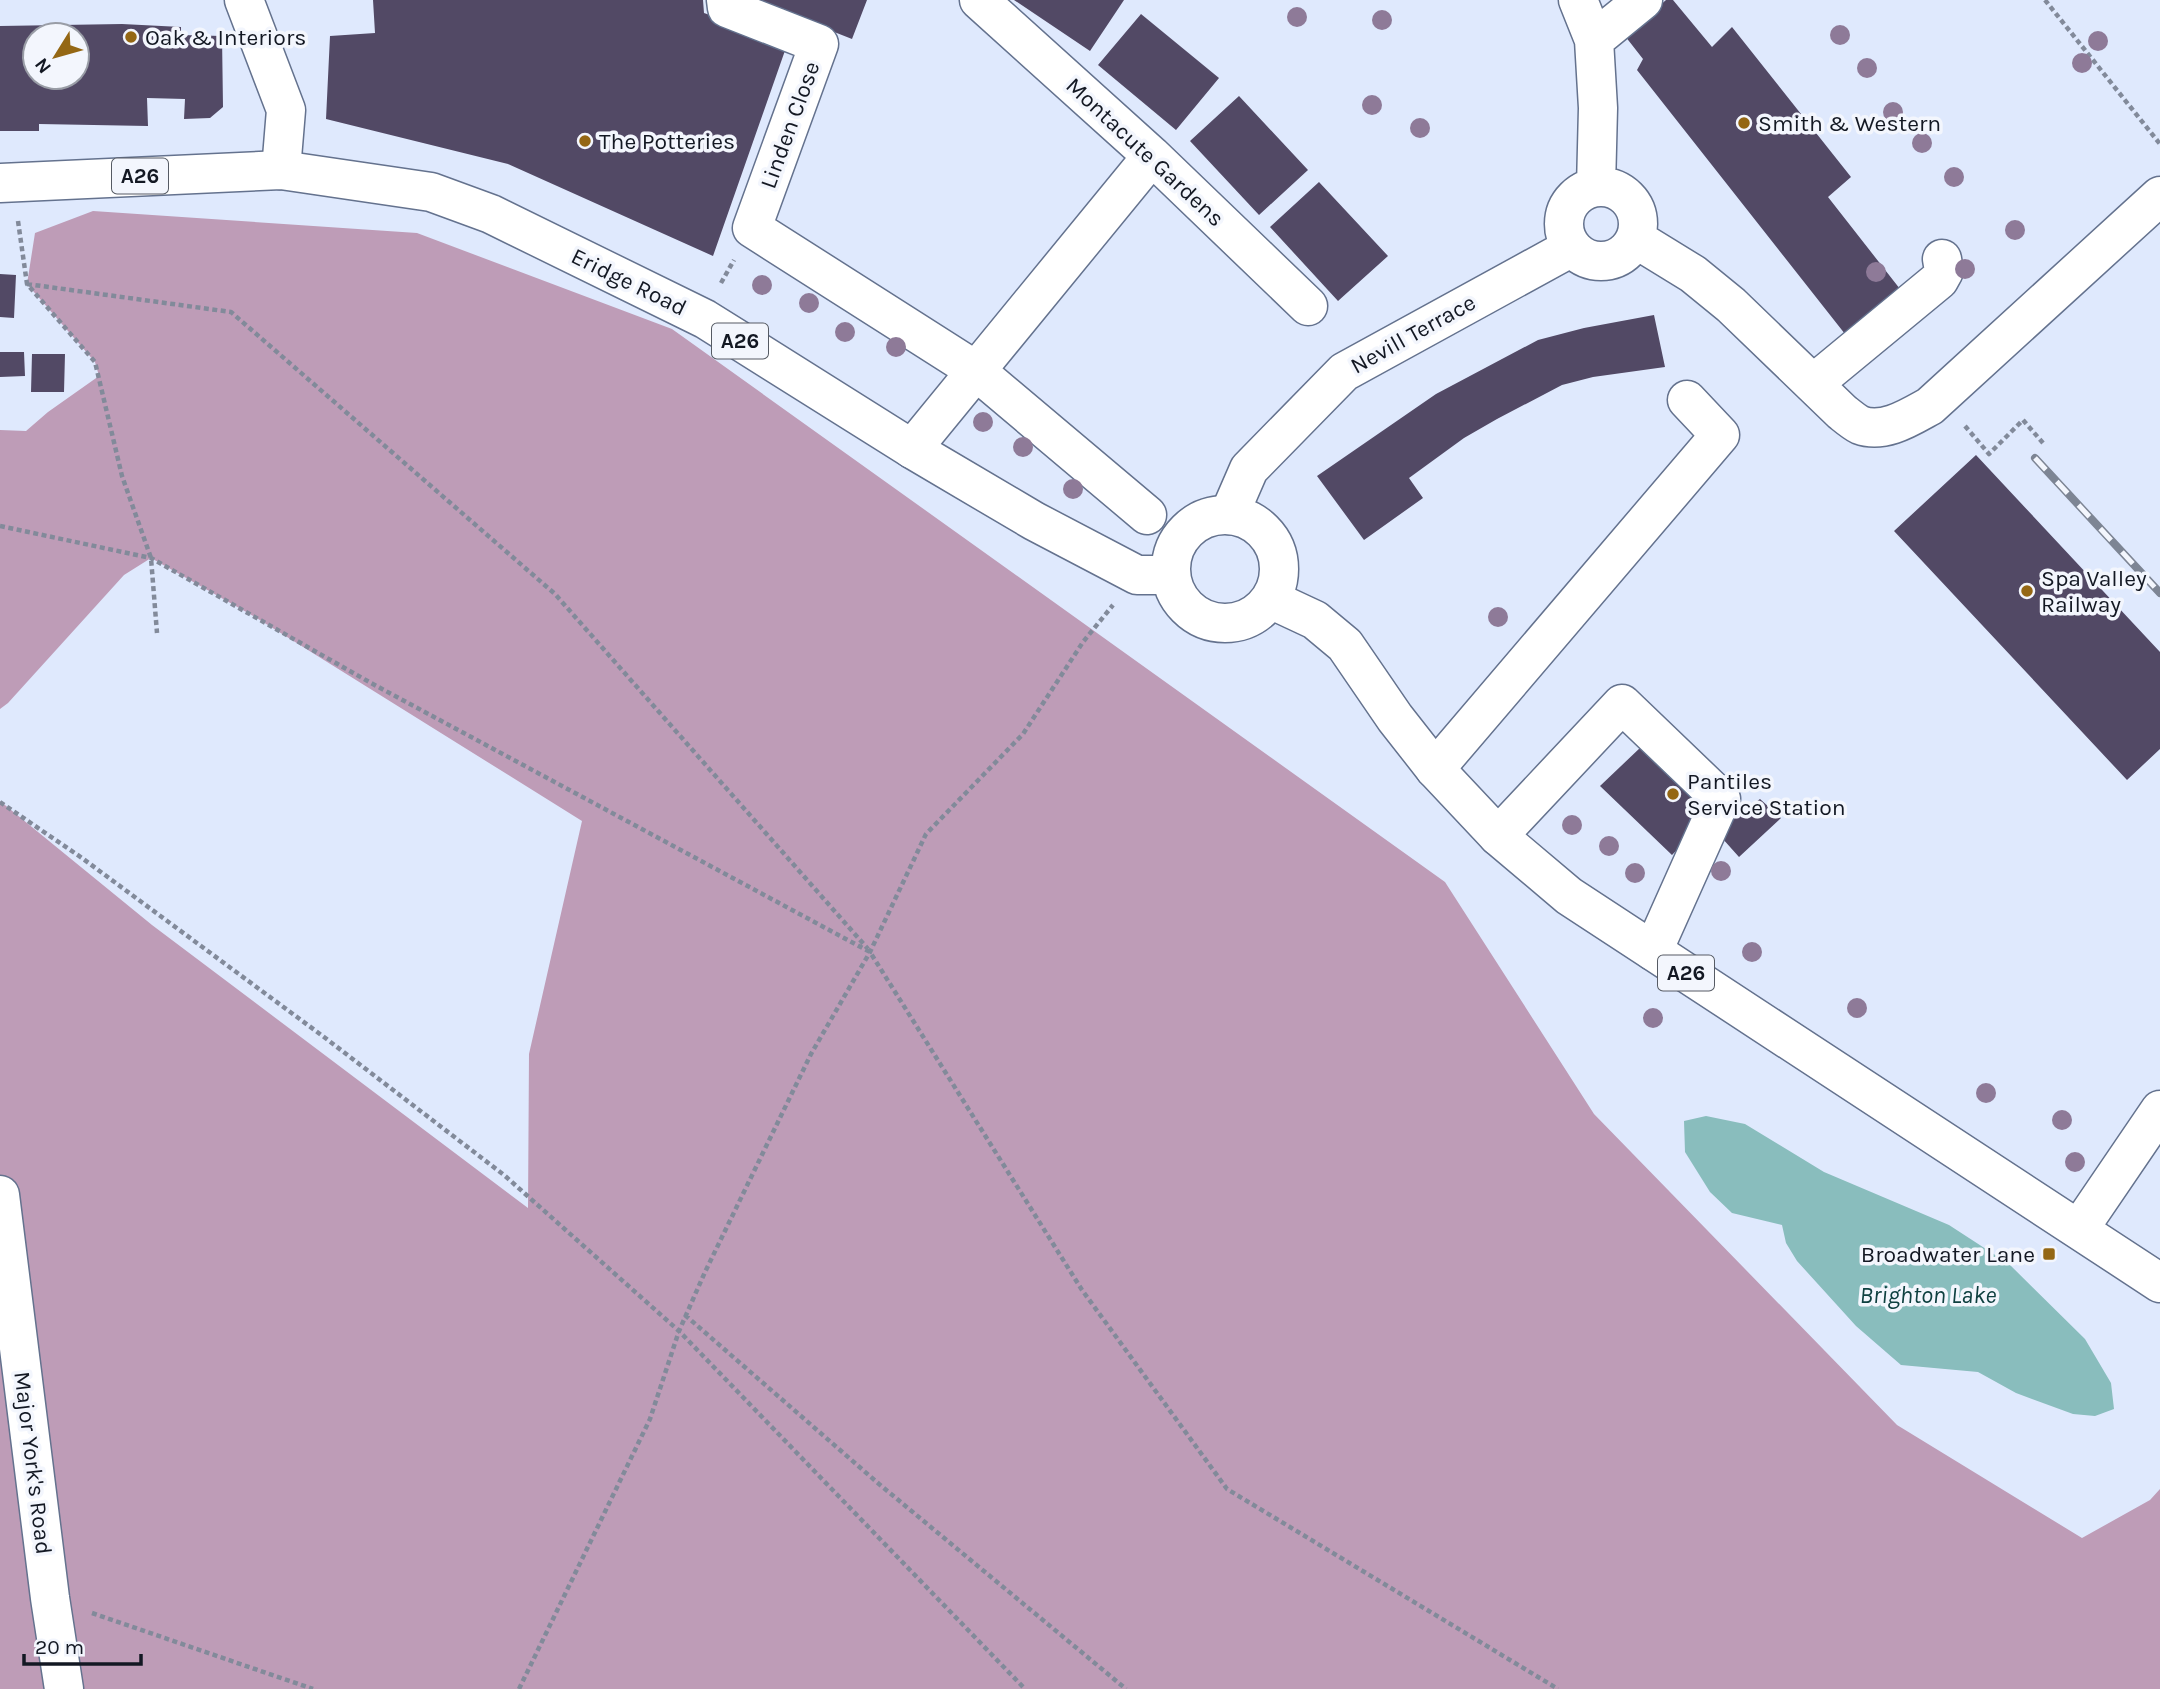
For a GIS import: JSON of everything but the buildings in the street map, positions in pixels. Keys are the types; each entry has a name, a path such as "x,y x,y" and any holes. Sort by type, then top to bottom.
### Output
{"main road":[{"path":"244,0 286,110 281,170"},
{"name":"Linden Close","path":"726,0 727,8 819,44 752,228 975,370"},
{"name":"Montacute Gardens","path":"979,0 1152,156 1308,306"},
{"path":"1578,0 1594,40 1598,108 1596,187"},
{"path":"1594,40 1643,0"},
{"path":"912,449 1152,156"},
{"name":"A26","path":"6,182 281,170"},
{"name":"Eridge Road","path":"281,170 431,192 491,214 705,319 912,449 1034,521 1154,575"},
{"path":"1596,187 1619,191 1628,197 1635,206 1638,217 1636,239 1629,250 1618,258 1606,261 1593,261 1581,256 1565,236 1566,210 1584,191 1596,187"},
{"path":"1636,239 1693,274 1731,305 1842,412 1860,425 1879,428 1905,420 1930,406 2160,196"},
{"name":"Nevill Terrace","path":"1229,515 1249,469 1344,372 1572,247"},
{"path":"1812,384 1939,280 1944,271 1942,259"},
{"path":"975,370 1147,515"},
{"path":"1435,769 1720,435 1687,400"},
{"path":"1229,515 1248,520 1269,537 1279,566 1278,584 1270,599 1257,612 1240,621 1222,622 1204,618 1188,608 1177,593 1154,575 1192,526 1209,517 1229,515"},
{"name":"A26","path":"1270,599 1315,620 1345,645 1395,718 1435,769 1498,836 1569,897 2160,1283"},
{"path":"1498,836 1622,704 1721,799 1653,951"},
{"path":"2078,1229 2160,1110"},
{"name":"Major York's Road","path":"0,1195 50,1598 64,1689"}],"path":[{"path":"2045,0 2160,144"},
{"path":"6,182 27,284 95,362 122,476 151,558 157,634"},
{"path":"27,284 231,312 555,594 870,952 1082,1290 1227,1489 1558,1689"},
{"path":"1940,397 1989,454 2023,420 2043,443"},
{"path":"0,526 151,558 371,683 870,952"},
{"path":"519,1689 650,1419 685,1315 811,1054 870,952 926,834 1023,734 1083,642 1154,575"},
{"path":"0,802 82,858 494,1167 679,1331 1026,1689"},
{"path":"685,1315 879,1484 1126,1689"},
{"path":"50,1598 313,1689"}],"shaded area":[{"path":"93,211 417,233 672,329 1445,882 1594,1114 1897,1425 2082,1538 2150,1500 2160,1489 2160,1689 0,1689 0,801 152,925 528,1208 529,1054 582,821 255,617 151,558 124,575 0,709 0,430 26,431 99,376 95,362 27,284 35,233"}],"water":[{"name":"Brighton Lake","path":"1706,1116 1745,1124 1824,1172 1949,1225 2009,1264 2085,1339 2111,1383 2114,1409 2095,1416 2073,1414 2016,1393 1978,1372 1901,1365 1856,1326 1797,1261 1786,1243 1782,1225 1732,1213 1710,1192 1685,1152 1684,1121"}],"railway":[{"path":"2035,458 2160,593"}],"place":[{"name":"Oak & Interiors","path":"131,37"},
{"name":"Smith & Western","path":"1744,123"},
{"name":"The Potteries","path":"585,141"},
{"name":"Spa Valley Railway","path":"2027,591"},
{"name":"Pantiles Service Station","path":"1673,794"},
{"name":"Broadwater Lane","path":"2049,1254"}]}
